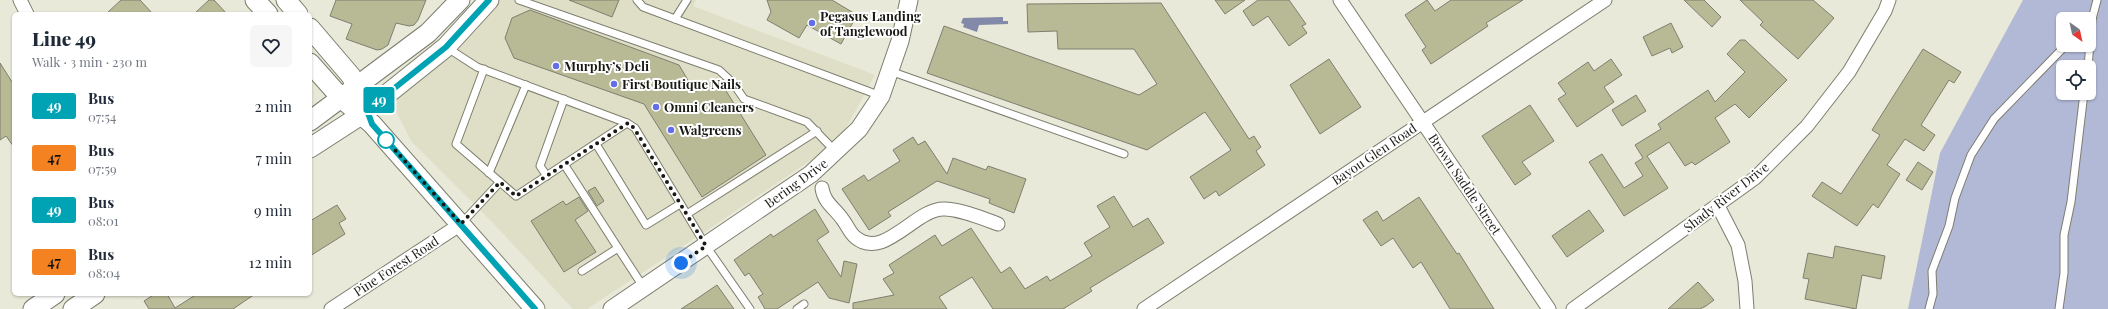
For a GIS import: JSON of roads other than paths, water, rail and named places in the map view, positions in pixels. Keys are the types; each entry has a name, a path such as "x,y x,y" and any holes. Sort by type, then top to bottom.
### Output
{"main road":[{"path":"255,0 266,12"},
{"path":"286,0 296,12"},
{"path":"312,120 342,99 428,33 460,0"},
{"path":"312,147 367,116 446,47 489,0"},
{"path":"312,30 358,87 367,116"},
{"path":"312,65 342,99 367,116 535,309"},
{"path":"33,309 52,296"},
{"path":"73,309 92,296"}],"street":[{"path":"20,0 26,12"},
{"name":"Bering Drive","path":"612,309 811,174 859,129 881,96 900,41 909,0"},
{"name":"Brown Saddle Street","path":"1340,0 1549,309"},
{"name":"Bayou Glen Road","path":"1144,309 1605,0"},
{"name":"Shady River Drive","path":"1573,309 1755,178 1807,126 1849,72 1885,11 1889,0"},
{"path":"811,174 822,188 823,195 828,204 838,212 856,238 872,244 885,241 927,214 945,209 978,217 998,224"},
{"path":"1718,206 1738,245 1745,281 1747,309"},
{"name":"Pine Forest Road","path":"331,309 461,224"}],"lane":[{"path":"519,0 719,70 734,83 744,99 807,122 836,152"},
{"path":"637,0 643,7 881,96"},
{"path":"675,19 687,0"},
{"path":"2093,12 2097,0"},
{"path":"446,47 465,61 628,123 634,128 706,246 750,309"},
{"path":"1929,309 1933,294 1932,271 1949,226 1955,198 1971,155 1994,119 2059,52"},
{"path":"484,69 456,144 516,196 628,123"},
{"path":"890,71 1124,154"},
{"path":"489,173 526,85"},
{"path":"547,176 540,166 564,99"},
{"path":"2058,309 2064,273 2064,234 2071,202 2083,100"},
{"path":"687,214 817,131"},
{"path":"596,144 646,225 680,204"},
{"path":"564,164 644,288"},
{"path":"461,224 500,182"},
{"path":"582,271 618,248"},
{"path":"797,309 804,304"}],"place":[{"name":"Pegasus Landing of Tanglewood","path":"812,23"},
{"name":"Murphy’s Deli","path":"556,66"},
{"name":"First Boutique Nails","path":"614,84"},
{"name":"Omni Cleaners","path":"656,107"},
{"name":"Walgreens","path":"671,130"}]}
